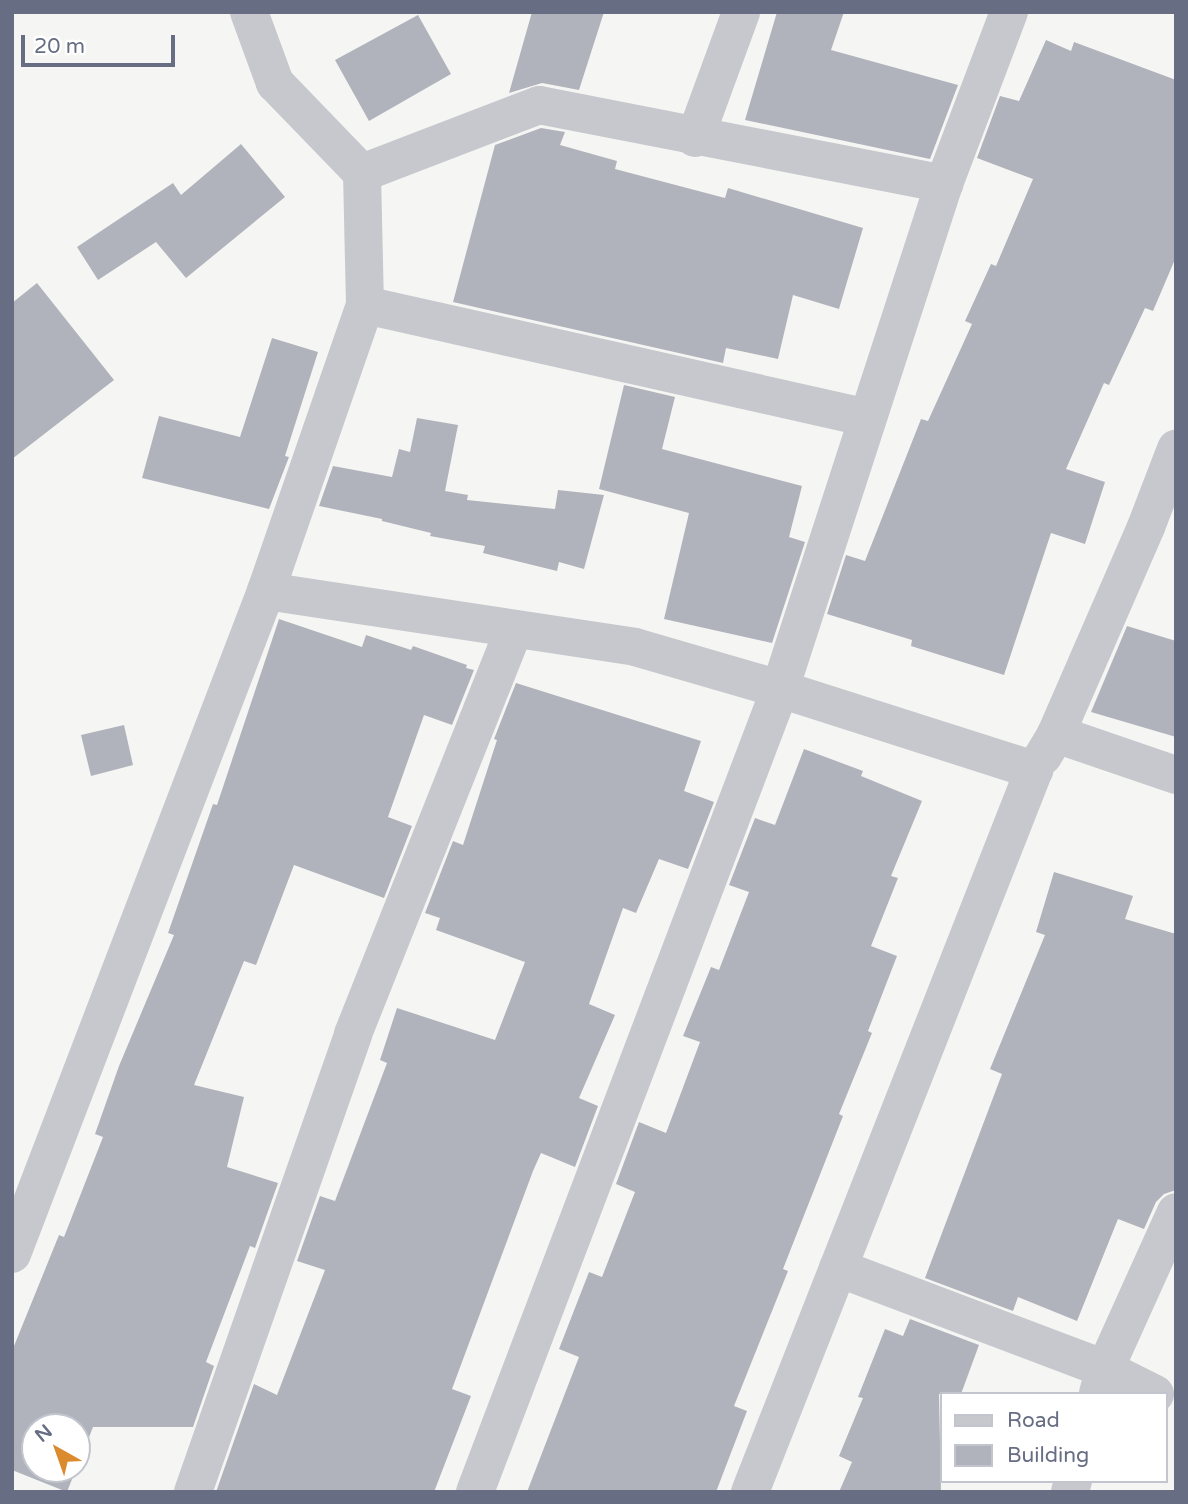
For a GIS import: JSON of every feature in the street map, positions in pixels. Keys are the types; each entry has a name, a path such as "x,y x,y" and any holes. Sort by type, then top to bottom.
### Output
{"street":[{"path":"12,1254 266,591 365,305 362,173 275,83 249,12"},
{"path":"695,138 741,12"},
{"path":"475,1492 780,689 944,184 1009,12"},
{"path":"362,173 540,105 695,138 944,184"},
{"path":"365,305 855,415 869,414"},
{"path":"750,1492 1034,770 1056,734 1161,527 1176,449"},
{"path":"266,591 635,647 780,689 1034,770"},
{"path":"193,1492 352,1034 514,629"},
{"path":"1056,734 1176,775"},
{"path":"1101,1381 1176,1212"},
{"path":"838,1268 1101,1381 1147,1392"}],"building":[{"path":"532,12 604,12 579,90 542,83 509,93"},
{"path":"777,12 844,12 831,50 958,85 930,159 745,120"},
{"path":"418,15 451,74 369,121 335,60"},
{"path":"1046,40 1071,51 1074,42 1176,80 1176,257 1153,311 1145,308 1109,385 1104,383 1066,469 1105,482 1085,544 1051,533 1004,675 911,646 912,640 827,614 846,555 865,561 921,419 928,421 972,324 965,321 991,264 996,266 1033,179 977,158 1000,96 1019,101"},
{"path":"541,128 565,132 560,145 617,161 615,169 725,198 728,188 863,228 839,309 793,295 778,359 726,348 723,363 453,302 495,145"},
{"path":"241,144 285,197 186,278 156,242 98,280 77,247 173,183 181,195"},
{"path":"37,283 114,380 12,459 12,303"},
{"path":"272,338 318,352 285,456 289,457 269,509 142,478 159,416 240,437"},
{"path":"624,385 675,397 662,449 802,486 789,537 805,542 772,643 664,619 689,513 599,489"},
{"path":"417,418 458,425 445,491 468,495 467,500 555,509 558,490 604,495 584,569 559,562 557,571 483,553 485,546 430,536 431,533 382,519 319,506 333,466 392,477 399,449 410,452"},
{"path":"279,619 362,647 366,635 411,650 413,646 474,670 452,725 424,715 388,817 412,826 384,898 294,865 256,965 244,961 194,1085 244,1097 227,1167 278,1183 255,1248 250,1246 206,1362 214,1366 193,1427 93,1427 91,1432 91,1413 21,1413 21,1474 12,1470 12,1351 59,1235 64,1237 103,1137 95,1134 119,1066 174,935 168,933 213,804 217,805"},
{"path":"1127,626 1176,641 1176,737 1091,712"},
{"path":"516,683 701,741 684,791 714,802 688,869 659,859 636,913 623,908 589,1004 615,1015 579,1098 598,1106 575,1167 541,1153 533,1171 452,1389 471,1396 434,1492 216,1492 254,1384 277,1395 325,1270 297,1261 320,1196 335,1201 387,1063 380,1060 397,1008 495,1040 525,962 436,930 440,918 425,913 453,841 463,845 497,740 494,739"},
{"path":"124,725 133,765 91,776 81,735"},
{"path":"804,749 863,771 861,776 922,801 891,876 898,878 871,946 897,956 868,1031 872,1033 839,1114 843,1116 783,1269 788,1271 734,1406 747,1411 716,1492 527,1492 579,1357 559,1349 589,1272 602,1277 635,1192 616,1184 639,1122 666,1133 700,1042 683,1036 711,967 719,970 749,892 729,885 755,818 775,825"},
{"path":"1054,872 1133,896 1125,919 1176,934 1176,1190 1164,1194 1156,1202 1144,1229 1118,1219 1077,1321 1018,1297 1013,1311 925,1278 1002,1074 990,1069 1045,935 1036,932"},
{"path":"910,1319 979,1345 962,1392 939,1394 941,1492 839,1492 852,1462 839,1456 863,1398 858,1397 885,1329 903,1336"},
{"path":"44,1483 71,1483 67,1492"}]}
